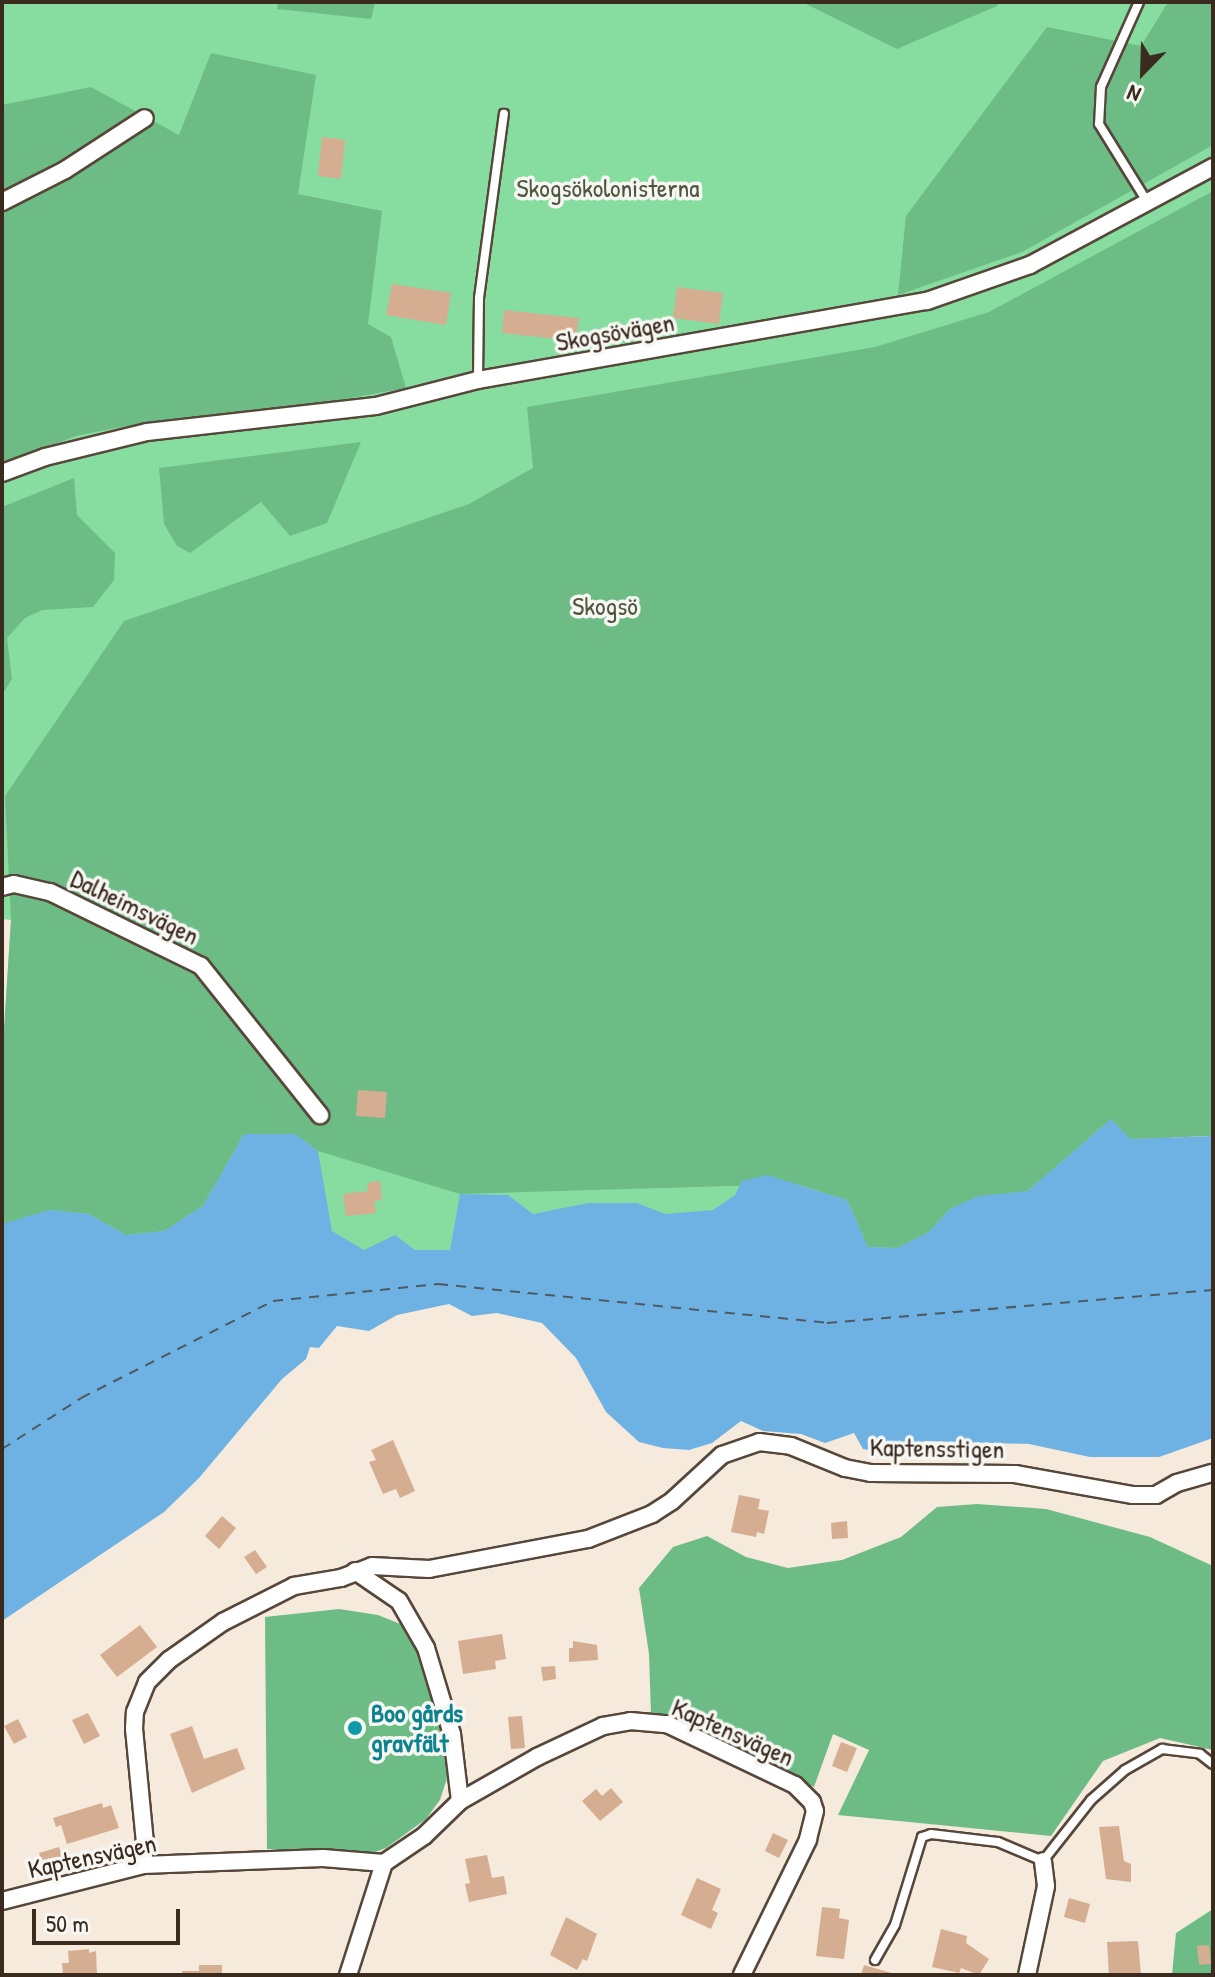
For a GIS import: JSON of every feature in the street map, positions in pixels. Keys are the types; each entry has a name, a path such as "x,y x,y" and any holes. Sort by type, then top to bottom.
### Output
{"street":[{"path":"2,202 65,170 145,118"},
{"name":"Skogsövägen","path":"2,473 57,453 147,432 376,406 478,380 927,301 1030,265 1213,167"},
{"name":"Dalheimsvägen","path":"2,887 14,884 50,892 201,966 320,1115"},
{"name":"Kaptensstigen","path":"143,1865 145,1843 134,1729 135,1712 147,1682 169,1660 223,1622 294,1586 341,1578 372,1566 429,1569 588,1539 652,1514 672,1501 722,1455 759,1442 791,1446 845,1468 870,1473 1015,1474 1133,1495 1156,1495 1177,1483 1213,1473"},
{"path":"355,1571 399,1601 426,1648 452,1734 460,1801"},
{"name":"Kaptensvägen","path":"2,1901 143,1865 323,1858 384,1863 424,1836 460,1801 574,1739 603,1726 630,1721 667,1724 795,1785 812,1802 814,1826 742,1975"},
{"path":"1027,1975 1046,1886 1043,1861"},
{"path":"348,1975 384,1863"}],"lane":[{"path":"1139,2 1101,87 1099,124 1148,204"},
{"path":"478,380 479,298 504,114"},
{"path":"875,1960 895,1925 922,1837 931,1834 998,1842 1043,1861 1091,1800 1125,1770 1162,1749 1200,1754 1213,1764"}],"green space":[{"name":"Skogsö","path":"2,2 1213,2 1213,865 1149,1295 515,1264 2,1400 2,1064 11,920 2,919"},
{"path":"278,2 375,2 371,19 277,9"},
{"path":"802,2 998,2 997,6 897,49"},
{"path":"1168,2 1213,2 1213,145 1022,252 898,295 906,216 1047,27 1141,46"},
{"path":"211,53 316,75 298,194 382,211 368,324 391,337 406,388 334,401 121,427 76,436 2,465 2,105 91,87 179,135"},
{"path":"1213,191 1213,1136 1130,1139 1111,1119 1028,1191 978,1197 950,1209 929,1232 897,1248 868,1247 847,1200 797,1184 460,1194 318,1151 295,1134 244,1134 203,1206 164,1231 126,1235 89,1214 50,1210 5,1225 2,1221 2,1060 11,920 5,796 124,621 469,504 533,468 527,407 875,347 989,312"},
{"path":"361,442 327,523 290,536 261,502 190,553 177,546 164,524 159,468"},
{"path":"74,478 77,515 115,553 114,580 93,607 42,610 25,618 7,638 12,679 2,695 2,507"},
{"path":"977,1504 1046,1509 1150,1537 1213,1566 1213,1750 1160,1738 1103,1761 1051,1836 838,1815 869,1750 833,1734 814,1787 651,1714 649,1654 639,1588 673,1547 707,1536 746,1557 788,1568 842,1560 901,1537 937,1507"},
{"path":"339,1609 378,1615 403,1625 422,1661 440,1720 447,1778 440,1800 426,1819 386,1848 367,1855 267,1849 265,1617"},
{"path":"1213,1909 1213,1975 1172,1975 1176,1933"}],"water":[{"path":"1111,1119 1130,1139 1213,1136 1213,1438 1159,1457 1090,1457 1029,1444 926,1441 874,1451 863,1449 854,1433 825,1443 801,1434 763,1431 741,1421 712,1443 689,1450 663,1448 639,1442 606,1412 576,1358 542,1323 497,1313 472,1316 449,1304 397,1315 369,1331 337,1326 319,1348 310,1347 306,1359 282,1379 199,1478 164,1512 2,1621 2,1224 50,1210 89,1214 126,1235 164,1231 203,1206 244,1134 295,1134 318,1151 332,1231 364,1250 395,1235 415,1250 450,1250 460,1194 508,1195 533,1214 588,1203 637,1203 665,1214 713,1210 735,1195 742,1181 767,1175 847,1200 868,1247 897,1248 929,1232 950,1209 978,1196 1028,1191"}],"building":[{"path":"322,137 345,140 341,179 318,176"},
{"path":"392,284 451,293 446,325 386,315"},
{"path":"677,287 723,293 719,324 673,318"},
{"path":"504,310 579,318 576,341 502,333"},
{"path":"358,1090 387,1092 385,1118 356,1116"},
{"path":"380,1181 382,1200 374,1201 376,1213 346,1216 343,1194 368,1191 367,1183"},
{"path":"393,1440 415,1491 400,1498 396,1489 383,1494 369,1462 376,1460 371,1450"},
{"path":"739,1495 760,1499 758,1509 769,1511 764,1534 757,1532 756,1537 731,1532"},
{"path":"222,1516 236,1528 219,1549 205,1536"},
{"path":"847,1521 848,1538 832,1539 831,1523"},
{"path":"255,1550 267,1567 256,1574 244,1557"},
{"path":"140,1625 157,1647 117,1677 100,1655"},
{"path":"502,1634 506,1659 495,1661 496,1669 463,1674 458,1641"},
{"path":"573,1641 597,1645 598,1660 569,1662 569,1648 573,1648"},
{"path":"555,1666 556,1679 543,1681 541,1667"},
{"path":"88,1713 100,1736 84,1744 72,1720"},
{"path":"522,1716 525,1748 511,1749 508,1717"},
{"path":"18,1719 27,1737 14,1744 4,1726"},
{"path":"192,1726 204,1759 237,1748 245,1769 192,1793 170,1734"},
{"path":"841,1742 857,1748 847,1772 832,1766"},
{"path":"611,1788 623,1802 600,1821 582,1801 596,1789 602,1796"},
{"path":"102,1803 103,1808 111,1805 119,1828 67,1844 61,1825 56,1827 53,1818"},
{"path":"1119,1826 1124,1861 1131,1864 1131,1882 1106,1879 1099,1827"},
{"path":"773,1833 788,1840 779,1858 765,1851"},
{"path":"59,1847 65,1866 45,1872 39,1853"},
{"path":"487,1855 492,1878 504,1876 507,1894 469,1902 465,1884 470,1883 465,1859"},
{"path":"697,1878 721,1889 712,1910 718,1913 711,1929 681,1915"},
{"path":"1069,1898 1090,1904 1085,1923 1064,1917"},
{"path":"822,1907 840,1909 839,1918 849,1920 844,1959 816,1956"},
{"path":"566,1917 597,1934 587,1961 583,1959 577,1970 550,1955"},
{"path":"941,1929 967,1936 966,1943 989,1959 979,1975 961,1968 959,1973 932,1967"},
{"path":"1138,1941 1141,1975 1109,1975 1107,1942"},
{"path":"1209,1945 1211,1964 1199,1965 1197,1946"},
{"path":"89,1949 89,1953 96,1951 97,1975 63,1975 62,1963 69,1963 68,1951"},
{"path":"199,1965 222,1965 222,1975 182,1975 182,1971 199,1971"},
{"path":"864,1965 895,1974 895,1975 861,1975"}],"ferry route":[{"path":"2,1449 81,1398 273,1301 438,1284 827,1323 1213,1290"}],"place":[{"name":"Boo gårds gravfält","path":"355,1728"}],"park label":[{"name":"Skogsökolonisterna","path":"608,188"}]}
